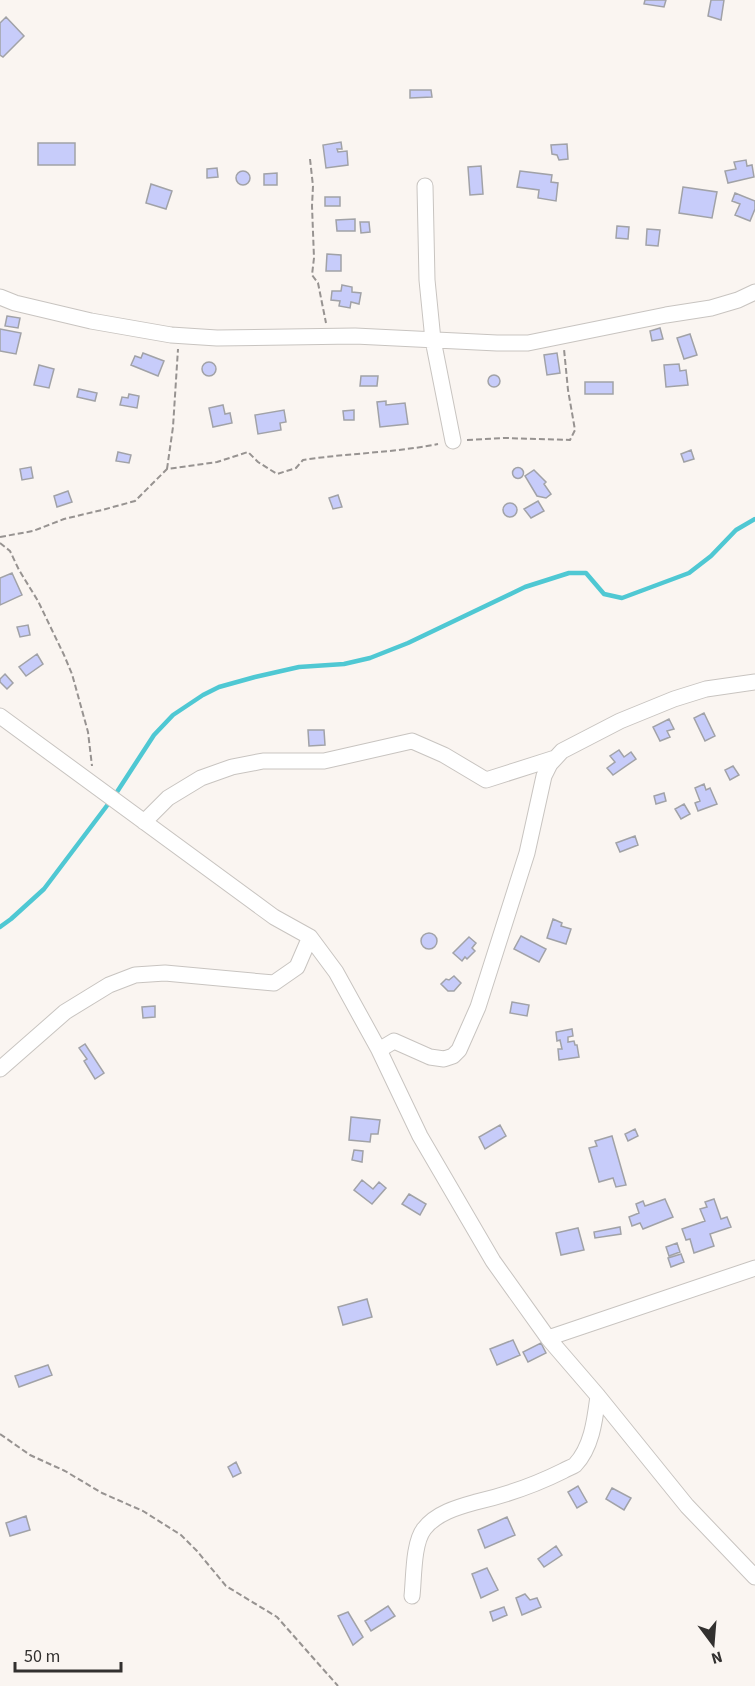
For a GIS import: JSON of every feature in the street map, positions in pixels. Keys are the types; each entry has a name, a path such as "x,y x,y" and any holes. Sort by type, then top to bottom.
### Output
{"street":[{"path":"425,186 427,280 433,340 453,441"},
{"path":"0,297 15,303 91,321 179,335 217,338 331,337 528,343 711,308 755,292"},
{"path":"379,1050 394,1041 430,1057 444,1059 453,1056 459,1050 478,1007 527,853 544,776 550,764 562,751 620,721 674,699 706,689 755,682"},
{"path":"0,716 274,917 310,937 336,972 379,1050 420,1136 493,1261 548,1338 687,1506 755,1577"},
{"path":"140,818 201,778 232,767 263,761 324,761 412,741 444,755 486,780 555,758"},
{"path":"0,1069 65,1012 109,985 135,975 165,973 274,983 297,967 310,937"},
{"path":"548,1338 755,1268"},
{"path":"412,1596 417,1547 423,1529 440,1515 457,1507 505,1495 574,1465 586,1447 594,1424 598,1396"}],"path":[{"path":"310,159 313,186 314,258 312,275 318,283 322,309 331,337"},
{"path":"0,537 33,531 64,519 135,501 167,469 173,427 179,335"},
{"path":"167,469 217,462 248,452 258,462 277,474 296,468 303,460 336,455 409,450 453,441 505,438 570,440 575,430 568,390 563,336"},
{"path":"0,543 10,551 38,601 72,674 88,732 93,768 92,782"},
{"path":"0,1434 30,1455 143,1512 181,1535 226,1586 277,1617 338,1686"}],"building":[{"path":"645,0 666,0 664,7 644,4"},
{"path":"711,0 724,0 721,20 708,16"},
{"path":"6,17 24,36 3,57 0,55 0,23"},
{"path":"410,90 431,90 432,97 410,98"},
{"path":"341,142 342,149 337,149 338,152 347,151 348,165 326,168 323,145"},
{"path":"38,143 75,143 75,165 38,165"},
{"path":"567,144 568,159 559,160 557,155 552,154 551,145"},
{"path":"746,160 747,166 752,165 754,177 728,183 725,171 736,169 734,162"},
{"path":"481,166 483,194 470,195 468,167"},
{"path":"217,168 218,177 207,178 207,169"},
{"path":"243,171 248,173 250,178 248,183 243,185 238,183 236,178 238,173"},
{"path":"520,171 552,175 551,182 558,183 556,201 538,198 539,190 517,187"},
{"path":"277,173 277,185 264,185 264,174"},
{"path":"151,184 172,191 166,209 146,203"},
{"path":"683,187 717,192 712,218 679,213"},
{"path":"735,193 755,201 755,209 750,221 735,215 740,204 732,201"},
{"path":"325,197 340,197 340,206 325,206"},
{"path":"355,219 355,231 337,231 336,220"},
{"path":"360,222 369,222 370,232 361,233"},
{"path":"617,226 629,227 628,239 616,238"},
{"path":"647,229 660,230 658,246 646,245"},
{"path":"327,254 341,255 341,271 326,271"},
{"path":"342,285 352,287 352,292 361,293 359,304 351,302 350,308 339,306 340,301 331,300 332,291 341,291"},
{"path":"7,316 20,318 18,328 5,326"},
{"path":"660,328 663,339 652,341 650,331"},
{"path":"0,329 21,333 16,354 0,351"},
{"path":"690,334 697,355 684,359 677,338"},
{"path":"143,353 164,361 158,376 131,365 135,356 141,358"},
{"path":"557,353 560,373 547,375 544,355"},
{"path":"206,362 212,362 216,369 212,376 206,376 202,372 202,366"},
{"path":"679,364 680,371 686,370 688,385 666,387 664,365"},
{"path":"39,365 54,369 49,388 34,385"},
{"path":"496,375 500,381 496,387 492,387 488,379"},
{"path":"361,376 378,376 377,386 360,386"},
{"path":"585,382 613,382 613,394 585,394"},
{"path":"79,389 97,393 95,401 77,397"},
{"path":"129,394 139,396 137,408 120,405 122,397 128,398"},
{"path":"386,401 386,405 405,403 408,424 380,427 377,402"},
{"path":"223,405 225,414 230,413 232,423 213,427 209,408"},
{"path":"284,410 286,422 280,423 281,430 258,434 255,415"},
{"path":"354,410 354,420 344,420 343,411"},
{"path":"691,450 694,459 684,462 681,454"},
{"path":"118,452 131,455 129,463 116,461"},
{"path":"31,467 33,478 22,480 20,469"},
{"path":"518,468 522,469 522,477 518,478 514,477 513,473 514,469"},
{"path":"534,470 546,482 544,484 551,494 546,498 537,496 525,476"},
{"path":"68,491 72,502 57,507 54,496"},
{"path":"338,495 342,507 333,509 329,498"},
{"path":"538,501 544,511 531,518 524,509"},
{"path":"507,503 513,503 517,510 513,517 507,517 503,513 503,507"},
{"path":"12,573 22,595 0,605 0,578"},
{"path":"28,625 30,635 20,637 17,627"},
{"path":"37,654 43,664 26,676 19,667"},
{"path":"5,674 13,683 7,689 0,682"},
{"path":"704,713 715,736 705,741 694,718"},
{"path":"669,719 674,729 667,731 670,737 660,741 653,727"},
{"path":"308,730 324,730 325,745 309,746"},
{"path":"619,750 624,757 631,752 636,759 613,775 607,768 615,762 610,756"},
{"path":"733,766 739,775 730,780 725,770"},
{"path":"704,784 706,790 710,788 717,804 698,811 695,803 700,801 695,788"},
{"path":"664,793 666,801 656,804 654,796"},
{"path":"684,804 690,814 681,819 675,809"},
{"path":"635,836 638,845 620,852 616,843"},
{"path":"553,919 562,923 561,926 571,929 566,944 547,938"},
{"path":"429,933 437,941 429,949 421,941"},
{"path":"521,936 546,949 539,962 514,949"},
{"path":"469,937 476,943 472,948 475,951 462,961 453,953"},
{"path":"454,976 461,983 454,991 448,991 441,984"},
{"path":"512,1002 529,1005 527,1016 510,1013"},
{"path":"155,1006 155,1017 143,1018 142,1007"},
{"path":"572,1029 573,1036 568,1037 568,1042 574,1041 577,1045 579,1057 559,1060 558,1049 562,1049 560,1040 557,1041 556,1032"},
{"path":"85,1044 104,1073 95,1079 84,1061 87,1059 79,1048"},
{"path":"351,1117 380,1120 378,1134 371,1134 370,1142 349,1140"},
{"path":"500,1125 506,1136 485,1149 479,1137"},
{"path":"635,1129 638,1136 628,1141 625,1134"},
{"path":"612,1136 626,1185 616,1187 613,1178 599,1182 589,1148 597,1146 595,1141"},
{"path":"354,1150 363,1151 362,1162 352,1160"},
{"path":"362,1180 373,1189 379,1182 386,1188 372,1204 354,1190"},
{"path":"409,1194 426,1204 420,1215 402,1204"},
{"path":"665,1199 673,1217 643,1229 640,1223 632,1226 629,1217 639,1213 636,1204 643,1201 645,1206"},
{"path":"714,1199 721,1219 727,1217 731,1227 710,1234 714,1246 694,1253 690,1239 686,1240 682,1229 705,1221 700,1209 707,1207 705,1202"},
{"path":"620,1227 621,1234 595,1238 594,1232"},
{"path":"578,1228 584,1250 561,1255 556,1233"},
{"path":"677,1243 680,1252 669,1256 666,1247"},
{"path":"681,1254 684,1262 671,1267 668,1258"},
{"path":"367,1299 372,1317 343,1325 338,1307"},
{"path":"513,1340 520,1355 497,1365 490,1349"},
{"path":"541,1343 546,1353 528,1362 523,1352"},
{"path":"48,1365 52,1375 19,1387 15,1376"},
{"path":"236,1462 241,1473 233,1477 228,1467"},
{"path":"578,1486 587,1502 577,1508 568,1492"},
{"path":"612,1488 631,1498 624,1510 606,1499"},
{"path":"26,1516 30,1530 10,1536 6,1523"},
{"path":"507,1517 515,1535 485,1548 478,1530"},
{"path":"556,1546 562,1555 544,1567 538,1559"},
{"path":"487,1568 498,1590 481,1598 472,1574"},
{"path":"525,1594 530,1600 537,1598 541,1607 522,1615 516,1598"},
{"path":"388,1606 395,1616 371,1631 365,1621"},
{"path":"504,1607 507,1615 493,1621 490,1612"},
{"path":"348,1612 363,1637 353,1645 338,1616"}],"waterway":[{"path":"0,927 44,889 115,795 154,735 173,715 203,695 219,687 299,667 344,664 370,658 408,643 525,587 569,573 586,573 604,594 622,598 689,573 711,556 736,530 755,519"}]}
